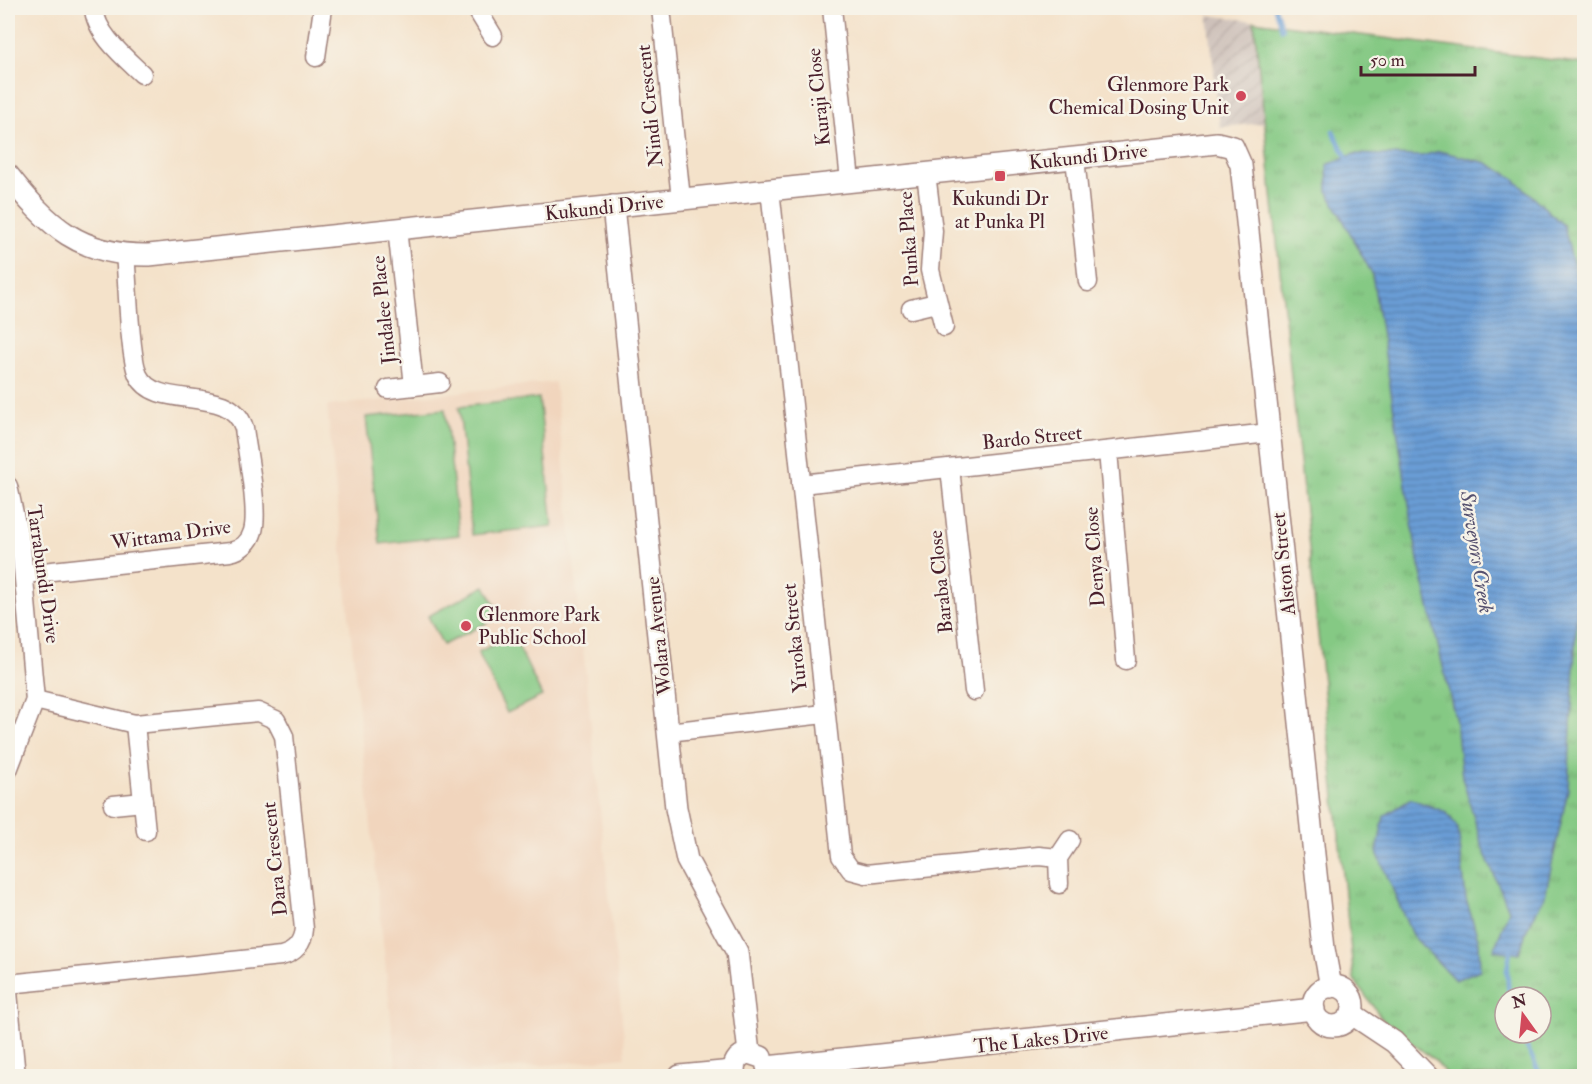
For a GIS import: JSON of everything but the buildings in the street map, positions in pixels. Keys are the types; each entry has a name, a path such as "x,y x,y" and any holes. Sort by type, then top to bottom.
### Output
{"street":[{"path":"94,8 99,25 121,55 142,74"},
{"path":"316,57 323,8"},
{"path":"476,8 493,36"},
{"name":"Nindi Crescent","path":"661,8 681,199"},
{"name":"Kuraji Close","path":"832,8 850,181"},
{"name":"Kukundi Drive","path":"8,175 37,212 63,234 96,249 125,255 176,253 1216,143 1229,145"},
{"name":"Alston Street","path":"1229,145 1237,150 1241,165 1324,949 1331,987"},
{"path":"1075,158 1088,282"},
{"name":"Punka Place","path":"926,173 933,231 930,270 936,303 944,327"},
{"name":"Yuroka Street","path":"770,189 824,714 839,850 844,862 852,870 866,874 1039,856 1058,858"},
{"name":"Wolara Avenue","path":"613,206 668,732 683,849 691,869 737,952 749,1053"},
{"name":"Jindalee Place","path":"397,228 414,386"},
{"name":"Wittama Drive","path":"24,574 230,552 244,545 252,535 253,508 244,428 239,416 223,405 152,390 137,374 125,255"},
{"name":"Punka Place","path":"910,309 936,303"},
{"name":"Jindalee Place","path":"388,389 440,383"},
{"name":"Bardo Street","path":"801,484 1269,433"},
{"name":"Denya Close","path":"1108,451 1126,660"},
{"name":"Baraba Close","path":"950,468 974,691"},
{"name":"Tarrabundi Drive","path":"8,486 19,530 35,699 8,770"},
{"name":"Dara Crescent","path":"8,984 281,956 291,953 302,941 304,928 284,736 280,725 271,716 258,712 135,724 35,699"},
{"path":"668,732 824,714"},
{"path":"135,724 146,831"},
{"path":"113,805 143,802"},
{"path":"1059,884 1058,858 1070,840"},
{"path":"1331,987 1342,988 1351,997 1352,1014 1343,1023 1331,1026 1319,1020 1314,1009 1316,997 1331,987"},
{"path":"8,992 16,1077"},
{"name":"The Lakes Drive","path":"766,1072 1314,1009"},
{"path":"1352,1014 1394,1042 1427,1077"},
{"path":"680,1077 734,1074 739,1057 749,1053 763,1058 766,1072"}],"shaded area":[{"path":"1208,15 1254,21 1264,123 1220,127"},
{"name":"Glenmore Park Public School","path":"555,382 626,1057 435,1076 397,1076 327,406"}],"green space":[{"path":"1254,21 1584,64 1584,1076 1447,1076 1436,1061 1386,1024 1354,980"},
{"path":"539,398 553,526 472,535 459,407"},
{"path":"445,409 459,535 380,544 366,417"},
{"path":"485,586 501,616 443,645 428,616"},
{"path":"513,635 542,696 507,713 478,652"}],"water":[{"path":"1439,151 1487,163 1512,177 1564,226 1579,289 1584,341 1577,537 1583,570 1578,586 1568,790 1545,896 1527,929 1519,954 1494,950 1509,910 1483,849 1462,777 1456,722 1418,560 1372,274 1328,192 1327,165 1354,154 1422,156"},
{"path":"1411,799 1446,812 1458,828 1466,899 1479,942 1480,970 1455,980 1412,935 1377,852 1384,816"}],"waterway":[{"name":"Surveyors Creek","path":"1275,8 1282,29"},
{"name":"Surveyors Creek","path":"1333,131 1349,162"},
{"name":"Surveyors Creek","path":"1508,985 1507,970 1511,946"},
{"name":"Surveyors Creek","path":"1526,1045 1541,1076"}],"place":[{"name":"Glenmore Park Chemical Dosing Unit","path":"1241,96"},
{"name":"Kukundi Dr at Punka Pl","path":"1000,176"},
{"name":"Glenmore Park Public School","path":"466,626"}]}
